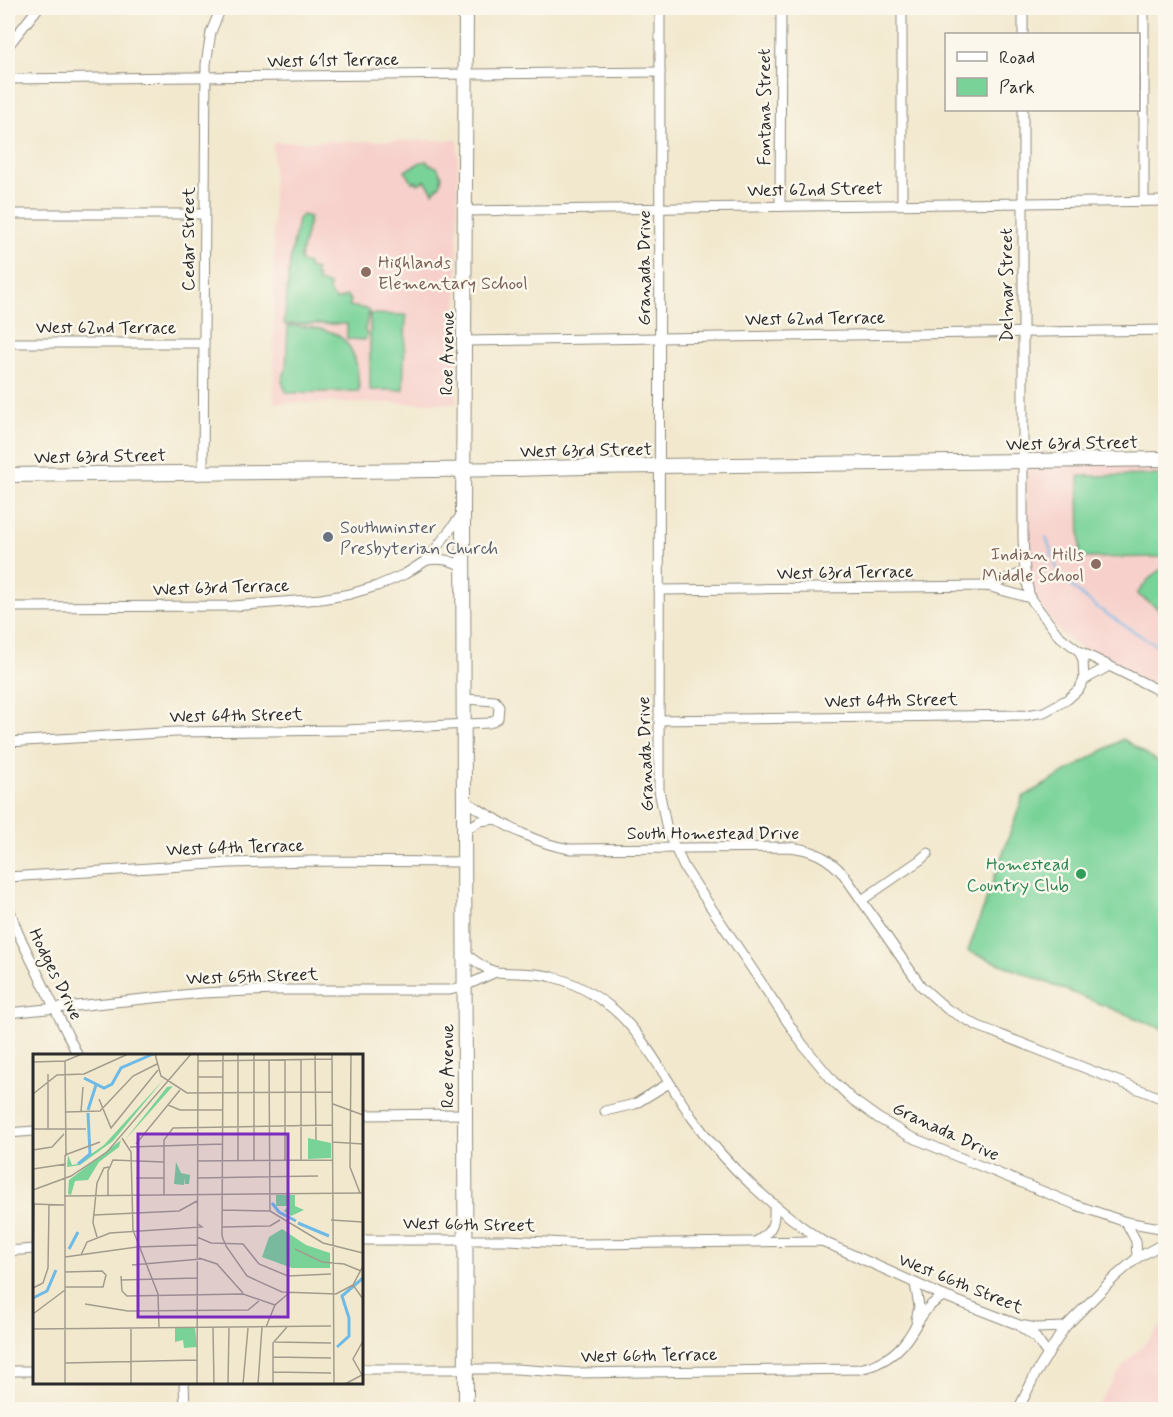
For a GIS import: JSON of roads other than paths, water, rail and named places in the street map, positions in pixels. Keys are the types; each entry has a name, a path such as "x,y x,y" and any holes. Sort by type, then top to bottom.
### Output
{"main road":[{"name":"Roe Avenue","path":"466,8 463,513 466,1410"},
{"name":"West 63rd Street","path":"8,475 1166,459"}],"street":[{"path":"8,46 38,8"},
{"name":"Cedar Street","path":"204,472 206,78 210,38 222,8"},
{"name":"Granada Drive","path":"660,8 658,720 659,790 667,830 684,867 803,1045 833,1081 853,1100 909,1136 1076,1204 1126,1222 1166,1229"},
{"name":"Fontana Street","path":"780,206 781,8"},
{"path":"902,8 902,204"},
{"path":"1023,8 1023,33"},
{"path":"1144,8 1144,201"},
{"name":"West 61st Terrace","path":"8,79 660,72"},
{"name":"Delmar Street","path":"1023,111 1022,461 1025,572 1030,598"},
{"name":"West 62nd Street","path":"465,211 1166,201"},
{"path":"8,214 204,214"},
{"name":"West 62nd Terrace","path":"465,341 1166,330"},
{"name":"West 62nd Terrace","path":"8,343 204,344"},
{"name":"West 63rd Terrace","path":"8,607 233,606 321,599 377,586 405,574 427,560 463,513"},
{"path":"427,560 440,558 464,567"},
{"path":"987,586 1025,572"},
{"name":"West 63rd Terrace","path":"658,590 987,586 1030,598"},
{"path":"1030,598 1058,635 1078,651 1166,694"},
{"path":"1078,651 1083,660 1084,680"},
{"name":"West 64th Street","path":"658,720 1027,715 1044,712 1068,699 1079,689 1084,680 1108,666"},
{"path":"465,699 491,699 497,703 500,710 495,721 465,723"},
{"name":"West 64th Street","path":"8,742 176,732 346,730 465,723"},
{"name":"South Homestead Drive","path":"465,801 532,839 561,848 788,847 820,854 835,865 862,900 921,986 957,1016 1166,1100"},
{"path":"465,830 480,821 496,819"},
{"path":"862,900 928,853"},
{"name":"West 64th Terrace","path":"8,877 229,863 465,862"},
{"name":"Hodges Drive","path":"8,905 18,933 77,1054"},
{"path":"8,923 18,933"},
{"name":"West 65th Street","path":"466,954 478,964 496,972 527,972 553,977 580,986 614,1010 630,1027 704,1133 725,1159 751,1187 822,1241"},
{"name":"West 65th Street","path":"8,1012 202,993 275,990 450,990 496,972"},
{"path":"605,1111 635,1104 669,1083"},
{"path":"363,1115 465,1114"},
{"path":"8,1133 33,1131"},
{"path":"755,1242 765,1236 773,1226 774,1206"},
{"path":"1126,1222 1136,1241 1137,1258"},
{"name":"West 66th Street","path":"363,1240 508,1240 586,1244 822,1241 915,1284 1019,1325 1037,1328 1065,1327"},
{"path":"1018,1410 1065,1327 1137,1258 1166,1242"},
{"path":"8,1251 33,1249"},
{"path":"915,1284 919,1306 916,1322"},
{"name":"West 66th Terrace","path":"363,1369 466,1369 575,1373 859,1369 885,1360 896,1352 925,1310 944,1296"},
{"path":"1019,1325 1036,1338 1048,1355"},
{"path":"8,1371 33,1371"},
{"path":"184,1384 185,1410"}],"waterway":[{"path":"1046,537 1057,568 1077,591 1106,614 1166,651"}],"place":[{"name":"Highlands Elementary School","path":"366,272"},
{"name":"Southminster Presbyterian Church","path":"328,537"},
{"name":"Indian Hills Middle School","path":"1096,564"},
{"name":"Homestead Country Club","path":"1081,874"}]}
